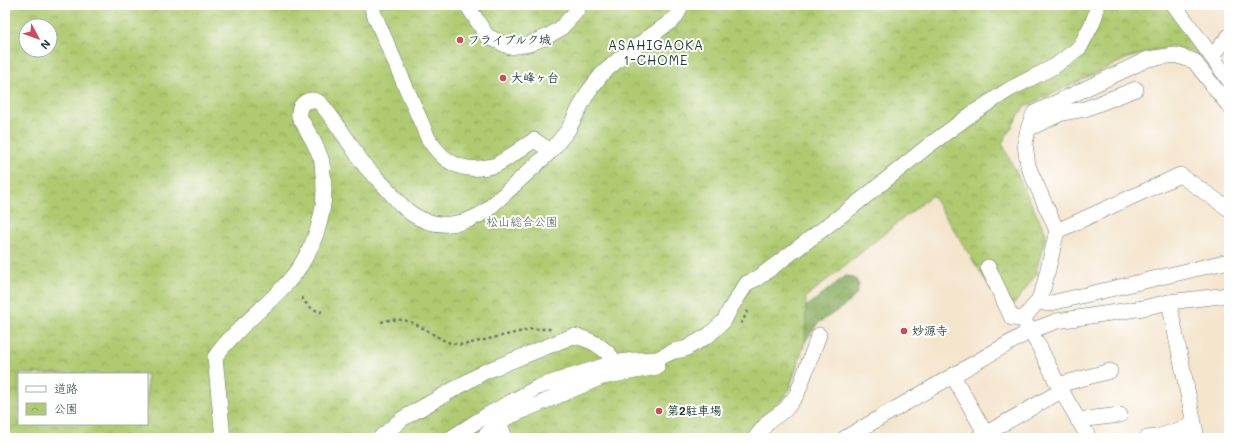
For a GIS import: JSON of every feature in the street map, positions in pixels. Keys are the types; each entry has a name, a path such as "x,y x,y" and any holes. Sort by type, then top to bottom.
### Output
{"street":[{"path":"371,5 428,138 435,150 446,160 459,166 474,168 494,166 534,140 551,151"},
{"path":"467,5 487,36 510,47 529,44 546,37 560,29 579,8"},
{"path":"223,438 215,357 224,344 287,283 301,265 312,245 319,224 323,202 324,179 321,157 299,116 299,110 302,104 310,100 320,103 366,167 404,208 412,214 430,222 450,224 470,220 479,216 500,199 551,151 568,130 588,92 602,74 619,59 674,19 681,5"},
{"path":"451,438 487,415 538,387 614,363 657,359 674,351 686,348 708,335 724,321 747,283 758,278 851,208 928,146 973,113 1010,89 1055,66 1080,47 1092,24 1096,13 1096,5"},
{"path":"1174,5 1229,80"},
{"path":"1212,56 1229,36"},
{"path":"1027,325 1044,286 1057,231 1028,166 1025,144 1028,129 1034,113 1148,59 1175,55 1194,61 1229,106"},
{"path":"1028,129 1062,113 1085,110 1136,89"},
{"path":"1057,231 1180,175 1229,209"},
{"path":"1038,301 1048,304 1229,261"},
{"path":"988,268 1012,318 1027,325 1060,388 1089,438"},
{"path":"845,438 953,376 1027,325 1143,308 1169,302 1229,295"},
{"path":"1147,438 1195,432 1169,302"},
{"path":"755,438 769,421 786,409 797,394 819,335"},
{"path":"380,438 402,419 484,372 572,336 589,340 597,344 610,355 615,362 614,363"},
{"path":"484,438 499,422 602,376 670,364"},
{"path":"953,376 984,436 1060,388 1110,371"},
{"path":"1078,420 1120,415"},
{"path":"499,422 505,438"}],"path":[{"path":"302,298 308,306 322,312"},
{"path":"381,322 395,319 416,323 447,342 457,345 541,328 557,330 572,336"}],"green space":[{"name":"松山総合公園","path":"5,5 1168,5 1202,57 1173,46 1128,58 1024,107 1002,143 1046,234 1035,276 1016,302 1004,310 932,195 806,297 805,342 789,389 777,406 762,416 741,438 5,438"},
{"path":"845,276 854,277 859,285 856,295 844,306 817,324 805,342 789,389 777,406 762,416 741,438 700,438 806,307"}],"place":[{"name":"フライブルク城","path":"460,40"},
{"name":"大峰ヶ台","path":"503,78"},
{"name":"妙源寺","path":"904,331"},
{"name":"第2駐車場","path":"659,411"}],"district":[{"name":"ASAHIGAOKA 1-CHOME","path":"656,52"}]}
